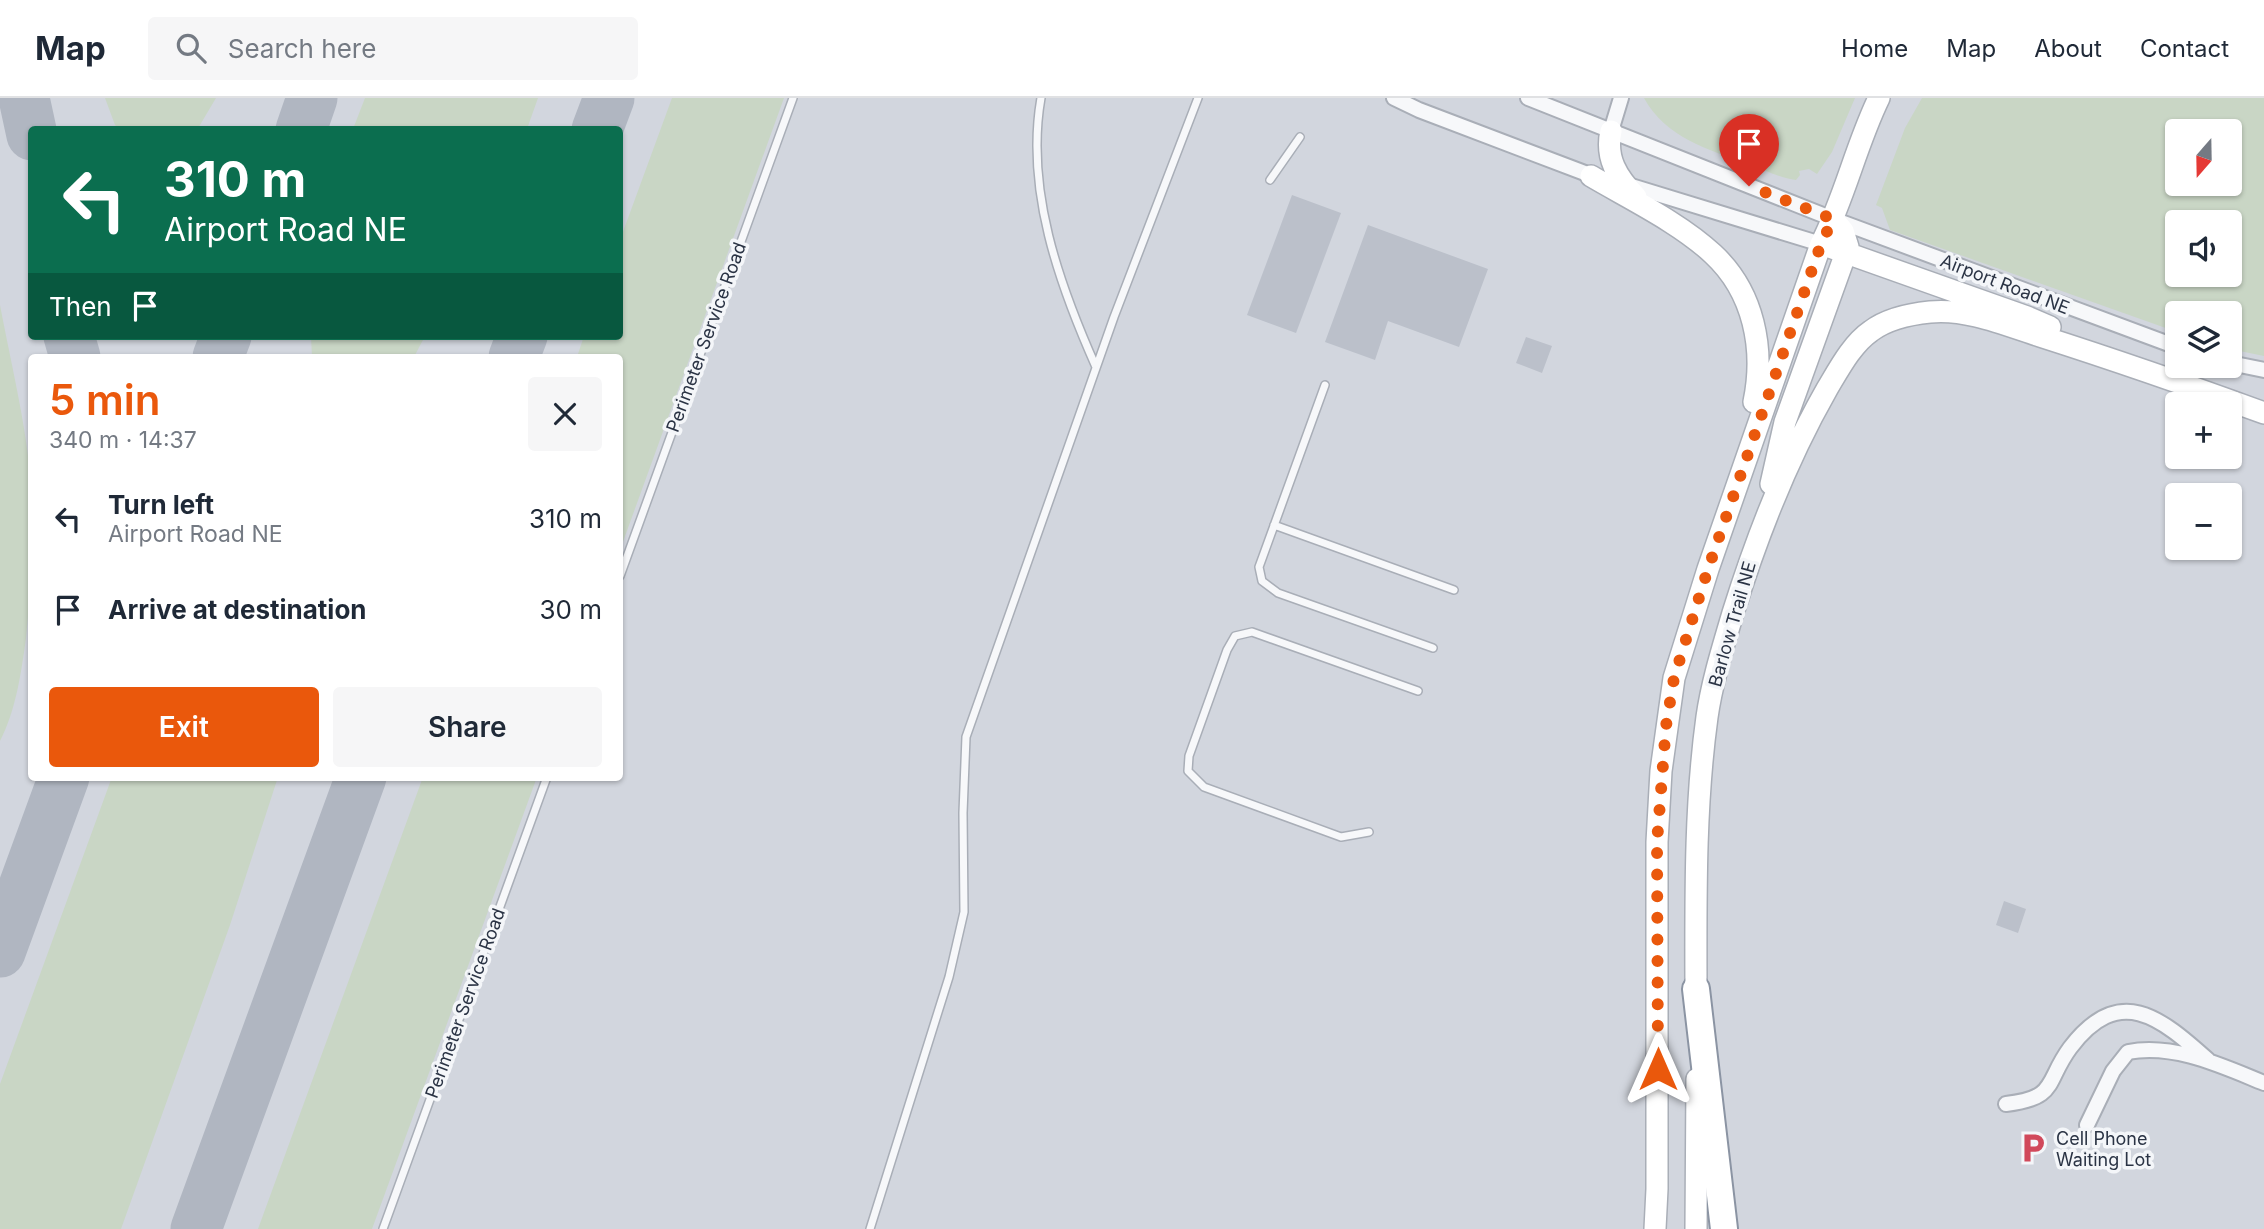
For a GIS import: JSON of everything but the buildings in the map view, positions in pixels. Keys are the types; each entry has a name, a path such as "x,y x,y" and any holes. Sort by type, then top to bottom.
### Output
{"highway":[{"path":"1696,989 1724,1229"}],"main road":[{"path":"1655,1229 1658,1094 1657,842 1666,726 1674,678 1735,490 1821,244 1879,98"},
{"path":"1611,131 1609,152 1614,169 1623,183 1638,199 1713,253 1739,286 1754,323 1760,360 1759,379 1735,490"},
{"path":"1591,176 1670,223"},
{"path":"1761,528 1785,422 1846,252 1845,236 1833,219"},
{"path":"1821,244 2026,317 2141,368 2264,414"},
{"name":"Barlow Trail NE","path":"1696,1229 1699,782 1707,712 1727,634 1761,528 1807,426 1836,374 1870,331 1882,324 1932,312 1967,314 2141,368"}],"street":[{"path":"1394,98 1591,176 1623,183 1821,244"},
{"name":"Airport Road NE","path":"1528,98 1833,219 2165,343"},
{"path":"1611,131 1621,98"},
{"path":"2242,365 2264,370"},
{"path":"2006,1104 2029,1101 2047,1090 2070,1048 2094,1024 2114,1012 2139,1011 2178,1033 2208,1060"},
{"path":"2087,1125 2113,1071 2128,1052 2147,1049 2208,1060 2264,1083"}],"lane":[{"name":"Perimeter Service Road","path":"623,568 793,98"},
{"path":"1041,98 1037,122 1038,182 1052,244 1077,324 1096,367"},
{"path":"870,1229 950,977 964,912 963,814 966,737 1096,367 1198,98"},
{"path":"1269,180 1300,137"},
{"path":"1325,385 1259,567 1262,581 1278,593 1433,648"},
{"path":"1274,525 1454,590"},
{"path":"1369,832 1341,837 1204,787 1188,771 1189,756 1227,650 1235,636 1252,632 1418,691"},
{"name":"Perimeter Service Road","path":"383,1229 546,781"}],"shaded area":[{"path":"0,98 2264,98 2264,1229 0,1229"}],"green space":[{"path":"105,98 216,98 199,126 115,125"},
{"path":"365,98 538,98 528,126 354,126"},
{"path":"672,98 784,98 623,542 623,354 578,354 583,340 623,340 623,232"},
{"path":"1644,98 1855,98 1832,152 1817,174 1809,169 1799,171 1800,175 1796,180 1772,174 1690,141 1664,123"},
{"path":"1922,98 2264,98 2264,356 2242,351 2242,301 2165,301 2165,328 1890,230 1882,208 1876,205 1905,128"},
{"path":"0,305 28,460 28,621 14,704 0,741"},
{"path":"311,340 423,340 416,354 312,354"},
{"path":"111,781 277,781 230,925 121,1229 0,1229 0,1084"},
{"path":"422,781 536,781 372,1229 258,1229"}],"taxiway":[{"path":"24,98 30,126"},
{"path":"302,126 312,98"},
{"path":"598,126 609,98"},
{"path":"70,340 74,354"},
{"path":"219,354 224,340"},
{"path":"515,354 520,340"},
{"path":"0,952 63,781"},
{"path":"196,1229 360,781"}],"place":[{"name":"Cell Phone Waiting Lot","path":"2033,1148"}],"route":[{"path":"1658,1069 1657,842 1661,771 1674,678 1735,490 1821,244 1833,219 1749,186"}]}
